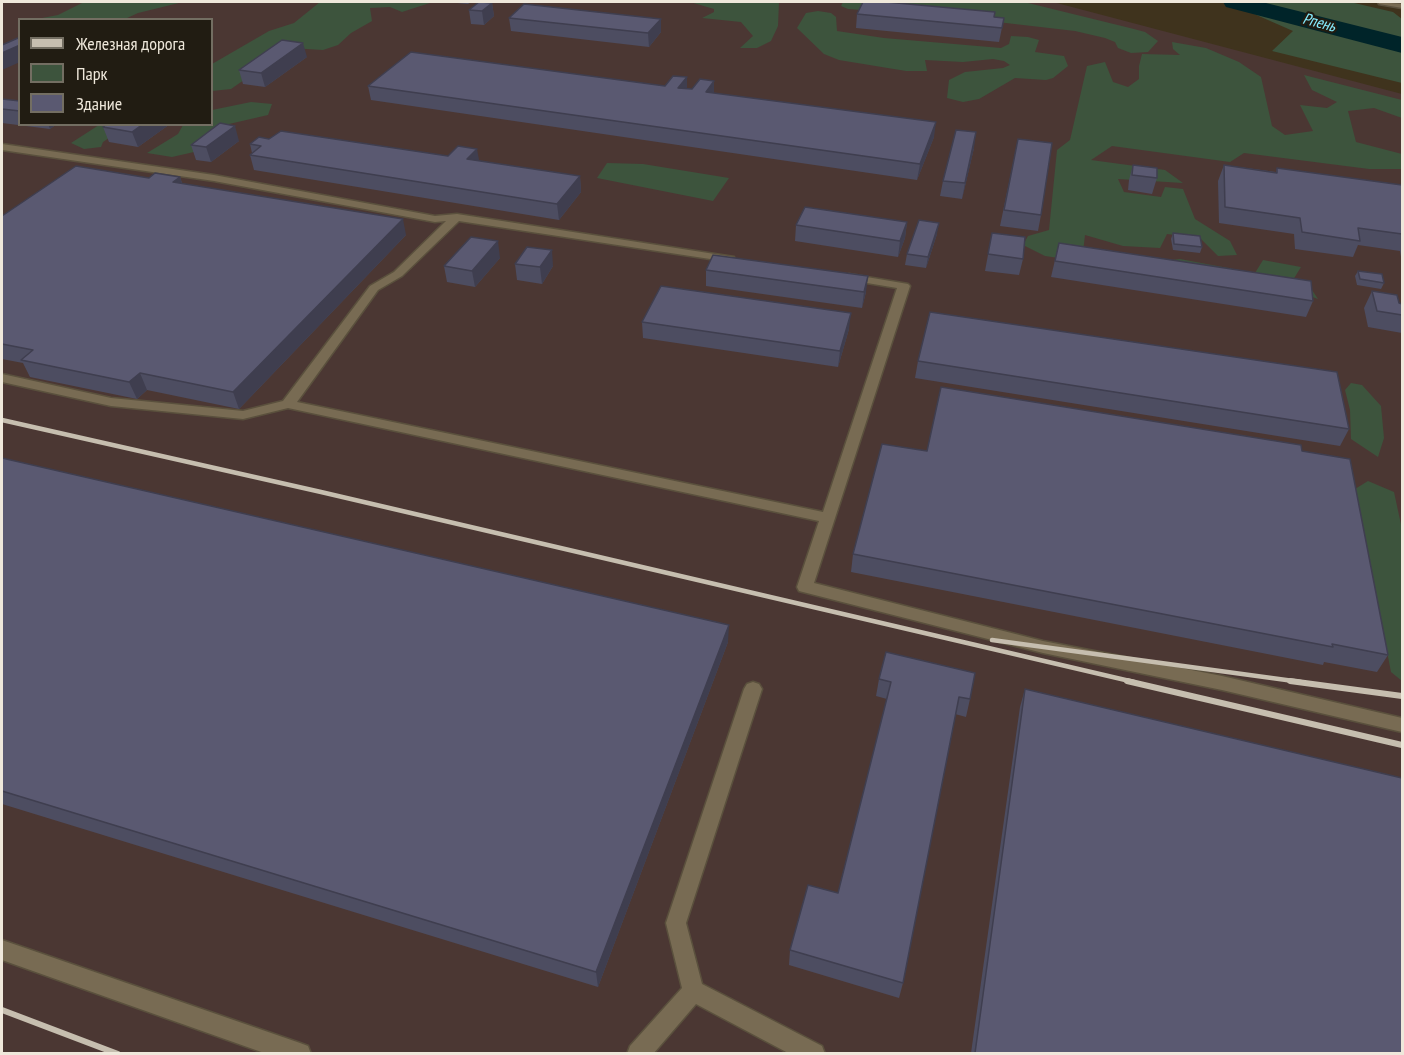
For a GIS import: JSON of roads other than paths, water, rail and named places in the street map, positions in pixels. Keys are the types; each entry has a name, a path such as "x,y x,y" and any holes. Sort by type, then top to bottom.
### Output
{"lane":[{"path":"1382,2 1402,6"},
{"path":"2,147 214,178 435,219 457,217 739,260"},
{"path":"288,404 374,288 398,274 457,217"},
{"path":"833,275 903,286 805,587 1043,647 1222,683 1402,724"},
{"path":"2,378 111,402 243,415 288,404 828,518"},
{"path":"753,689 676,922 693,991 814,1053"},
{"path":"2,950 300,1053"},
{"path":"638,1053 693,991"}],"waterway":[{"name":"Рпень","path":"1235,2 1402,45"}],"railway":[{"path":"2,420 1134,682"},
{"path":"992,640 1301,682"},
{"path":"1127,681 1402,745"},
{"path":"1290,681 1402,696"},
{"path":"2,1010 118,1054"}]}
